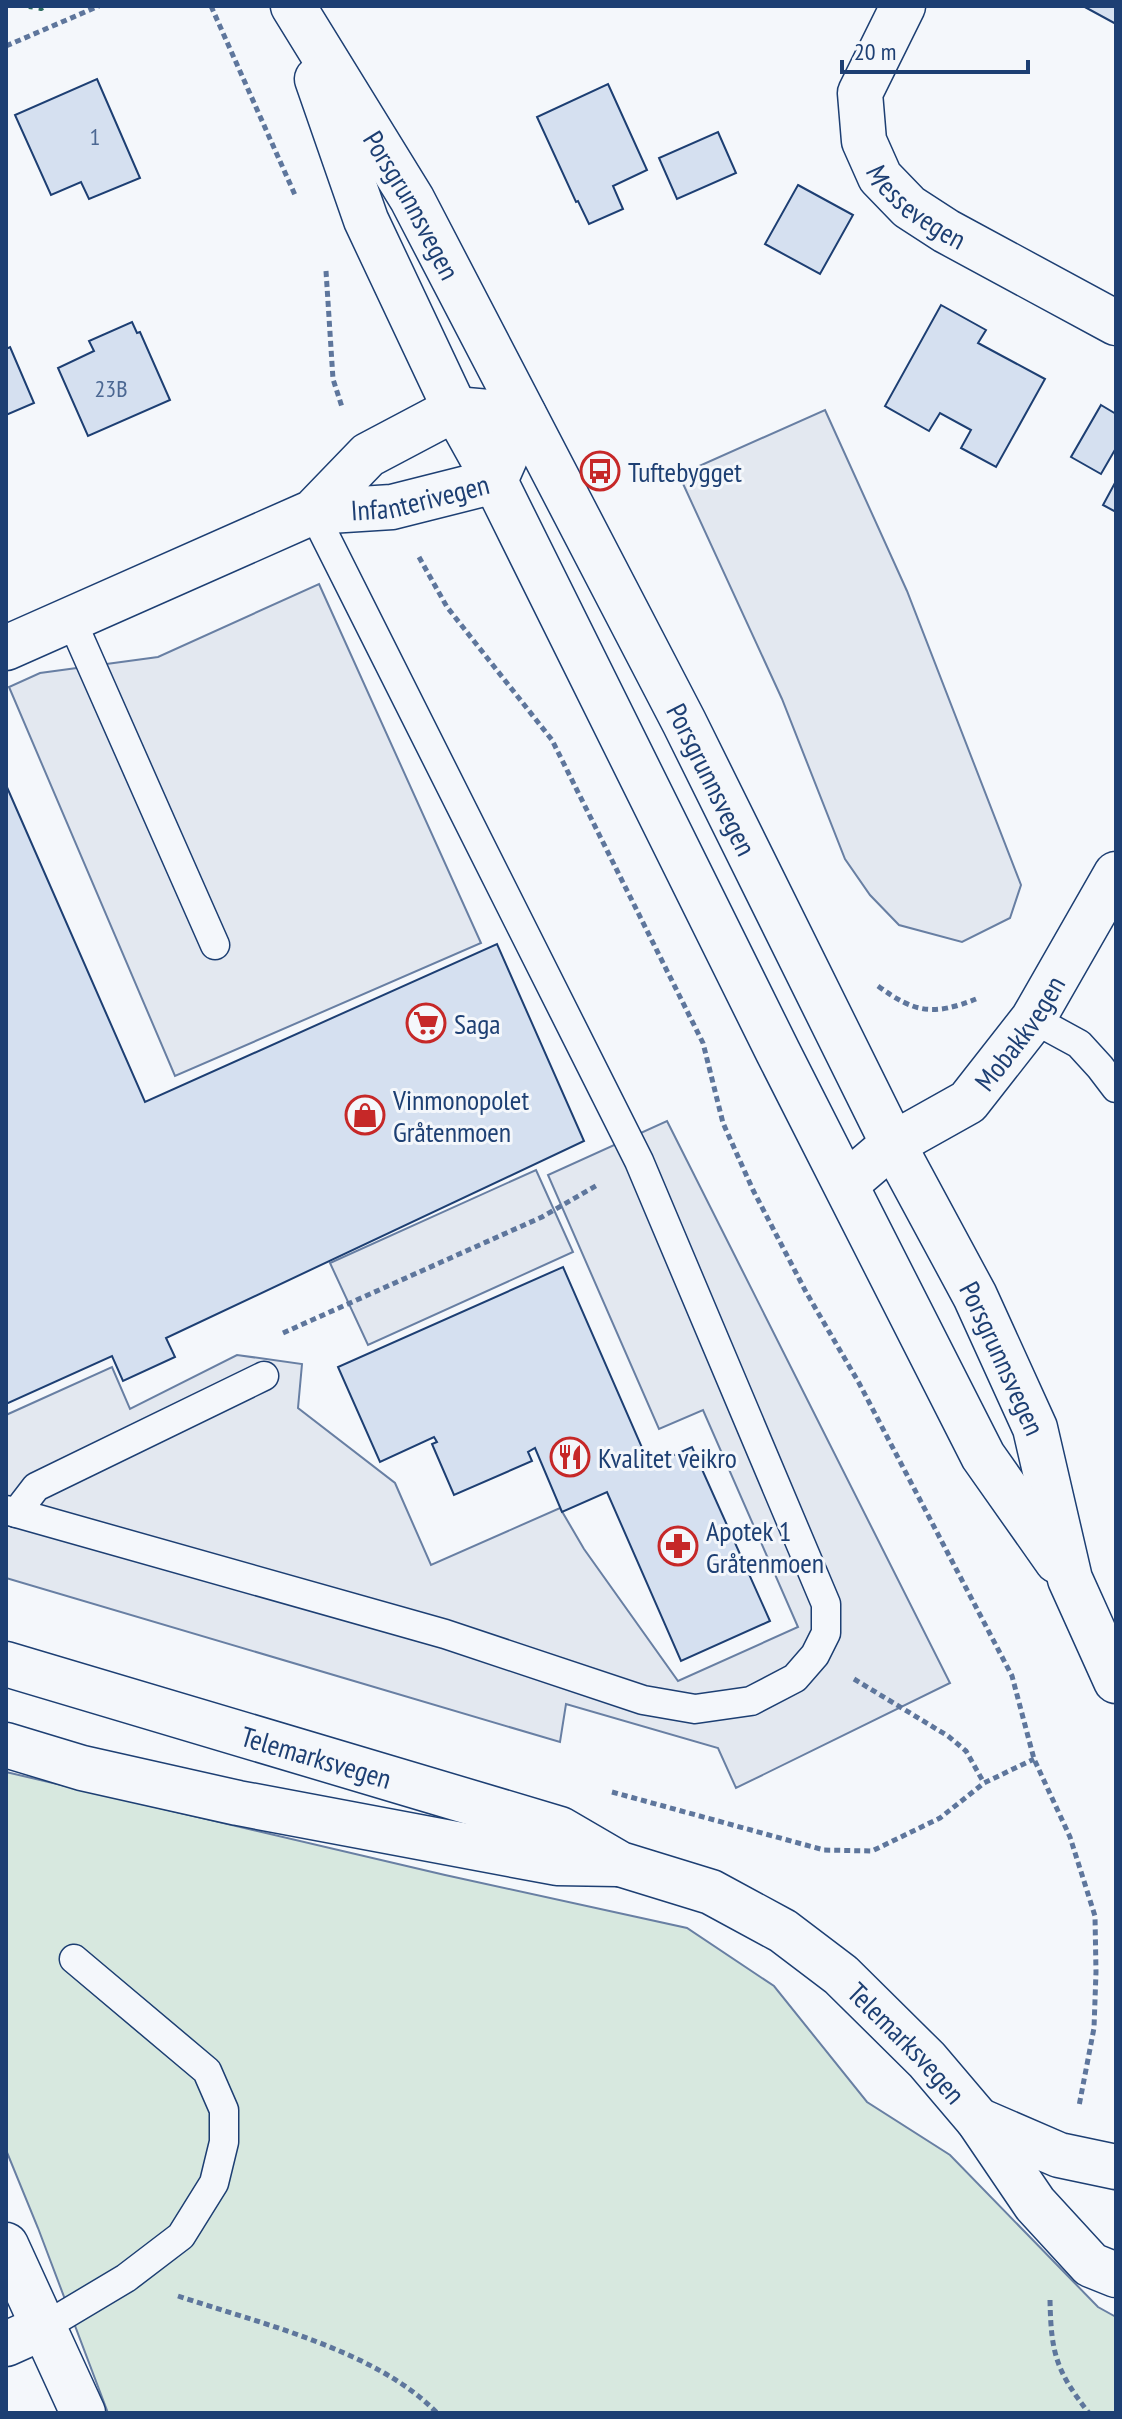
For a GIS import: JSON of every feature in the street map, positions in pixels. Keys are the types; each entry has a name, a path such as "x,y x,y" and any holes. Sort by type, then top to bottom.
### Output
{"main road":[{"name":"Porsgrunnsvegen","path":"293,6 366,220 455,409 495,481 983,1456 1070,1579 1116,1681"},
{"name":"Porsgrunnsvegen","path":"293,6 412,199 684,722 893,1144 975,1296 1035,1428 1070,1579"},
{"name":"Messevegen","path":"903,6 860,93 864,141 880,177 909,207 946,231 1116,323"},
{"path":"455,409 524,415"},
{"name":"Infanterivegen","path":"313,512 368,455 455,409"},
{"name":"Infanterivegen","path":"17,644 313,512 392,507 495,481 524,415"},
{"name":"Mobakkvegen","path":"846,1184 893,1144 968,1102 1033,1019 1116,874"},
{"name":"Telemarksvegen","path":"6,1664 560,1829 620,1864 711,1892 783,1931 841,1975 927,2060 978,2120 1035,2204 1091,2265 1116,2275"},
{"name":"Telemarksvegen","path":"6,1745 82,1768 238,1803 557,1863 620,1864"},
{"name":"Telemarksvegen","path":"978,2120 1059,2155 1116,2167"},
{"path":"6,2245 25,2335 83,2413"}],"lane":[{"path":"11,1511 445,1634 643,1700 695,1709 751,1701 795,1678 815,1655 826,1633 826,1604 639,1161 313,512"},
{"path":"71,619 215,945"},
{"path":"1033,1019 1079,1044 1116,1088"},
{"path":"11,1511 36,1487 264,1376"},
{"path":"25,2335 126,2278 181,2236 214,2183 224,2142 224,2110 207,2071 74,1959"}],"path":[{"path":"6,46 99,6"},
{"path":"211,6 301,209"},
{"path":"326,267 333,379 345,417"},
{"path":"418,555 447,607 552,740 703,1043 723,1123 753,1190 806,1292 859,1383 1012,1676 1034,1759 1070,1837 1095,1916 1094,2028 1079,2106"},
{"path":"869,979 893,997 925,1011 950,1010 988,994"},
{"path":"264,1376 277,1336 542,1217 639,1161"},
{"path":"815,1655 948,1736 966,1751 984,1783"},
{"path":"608,1790 824,1850 872,1851 940,1818 984,1783 1034,1759"},
{"path":"126,2278 310,2341 373,2366 406,2385 437,2413"},
{"path":"1049,2288 1051,2343 1066,2384 1089,2413"}],"shaded area":[{"path":"825,410 907,591 1021,885 1010,918 962,942 899,925 870,895 845,859 782,699 679,475"},
{"path":"319,584 481,943 175,1076 9,687 40,673 158,657"},
{"path":"667,1121 950,1683 736,1788 718,1748 566,1704 560,1742 6,1578 6,1415 112,1367 130,1409 237,1355 302,1364 298,1408 395,1483 431,1565 560,1508 584,1549 678,1681 798,1627 703,1410 659,1429 548,1175"},
{"path":"536,1170 573,1252 368,1345 330,1263"},
{"path":"6,1772 687,1928 774,1986 867,2102 950,2155 1098,2307 1116,2317 1116,2413 108,2413 6,2150"}],"building":[{"path":"1083,6 1116,6 1116,24"},
{"path":"97,79 140,178 89,199 81,182 51,195 15,115"},
{"path":"608,84 647,170 613,186 623,209 589,224 537,117"},
{"path":"718,132 736,173 677,199 659,158"},
{"path":"798,185 853,215 820,274 765,244"},
{"path":"941,305 986,330 978,343 1045,379 996,467 961,448 971,430 940,413 929,431 885,406"},
{"path":"132,322 137,333 140,332 170,400 88,436 58,368 94,351 89,341"},
{"path":"10,347 34,403 6,415 6,349"},
{"path":"1101,405 1116,414 1116,448 1101,474 1071,457"},
{"path":"1116,481 1116,512 1103,505"},
{"name":"Saga","path":"6,785 145,1102 497,944 584,1141 166,1338 175,1357 123,1381 112,1356 6,1404"},
{"path":"563,1267 650,1466 692,1447 770,1621 681,1661 607,1492 562,1512 535,1448 528,1452 532,1461 454,1495 432,1444 437,1442 434,1437 380,1462 338,1367"}],"hedge":[{"path":"29,6 45,6"}],"place":[{"name":"Tuftebygget","path":"600,471"},
{"name":"Saga","path":"426,1023"},
{"name":"Vinmonopolet Gråtenmoen","path":"365,1115"},
{"name":"Kvalitet veikro","path":"570,1457"},
{"name":"Apotek 1 Gråtenmoen","path":"678,1546"}]}
